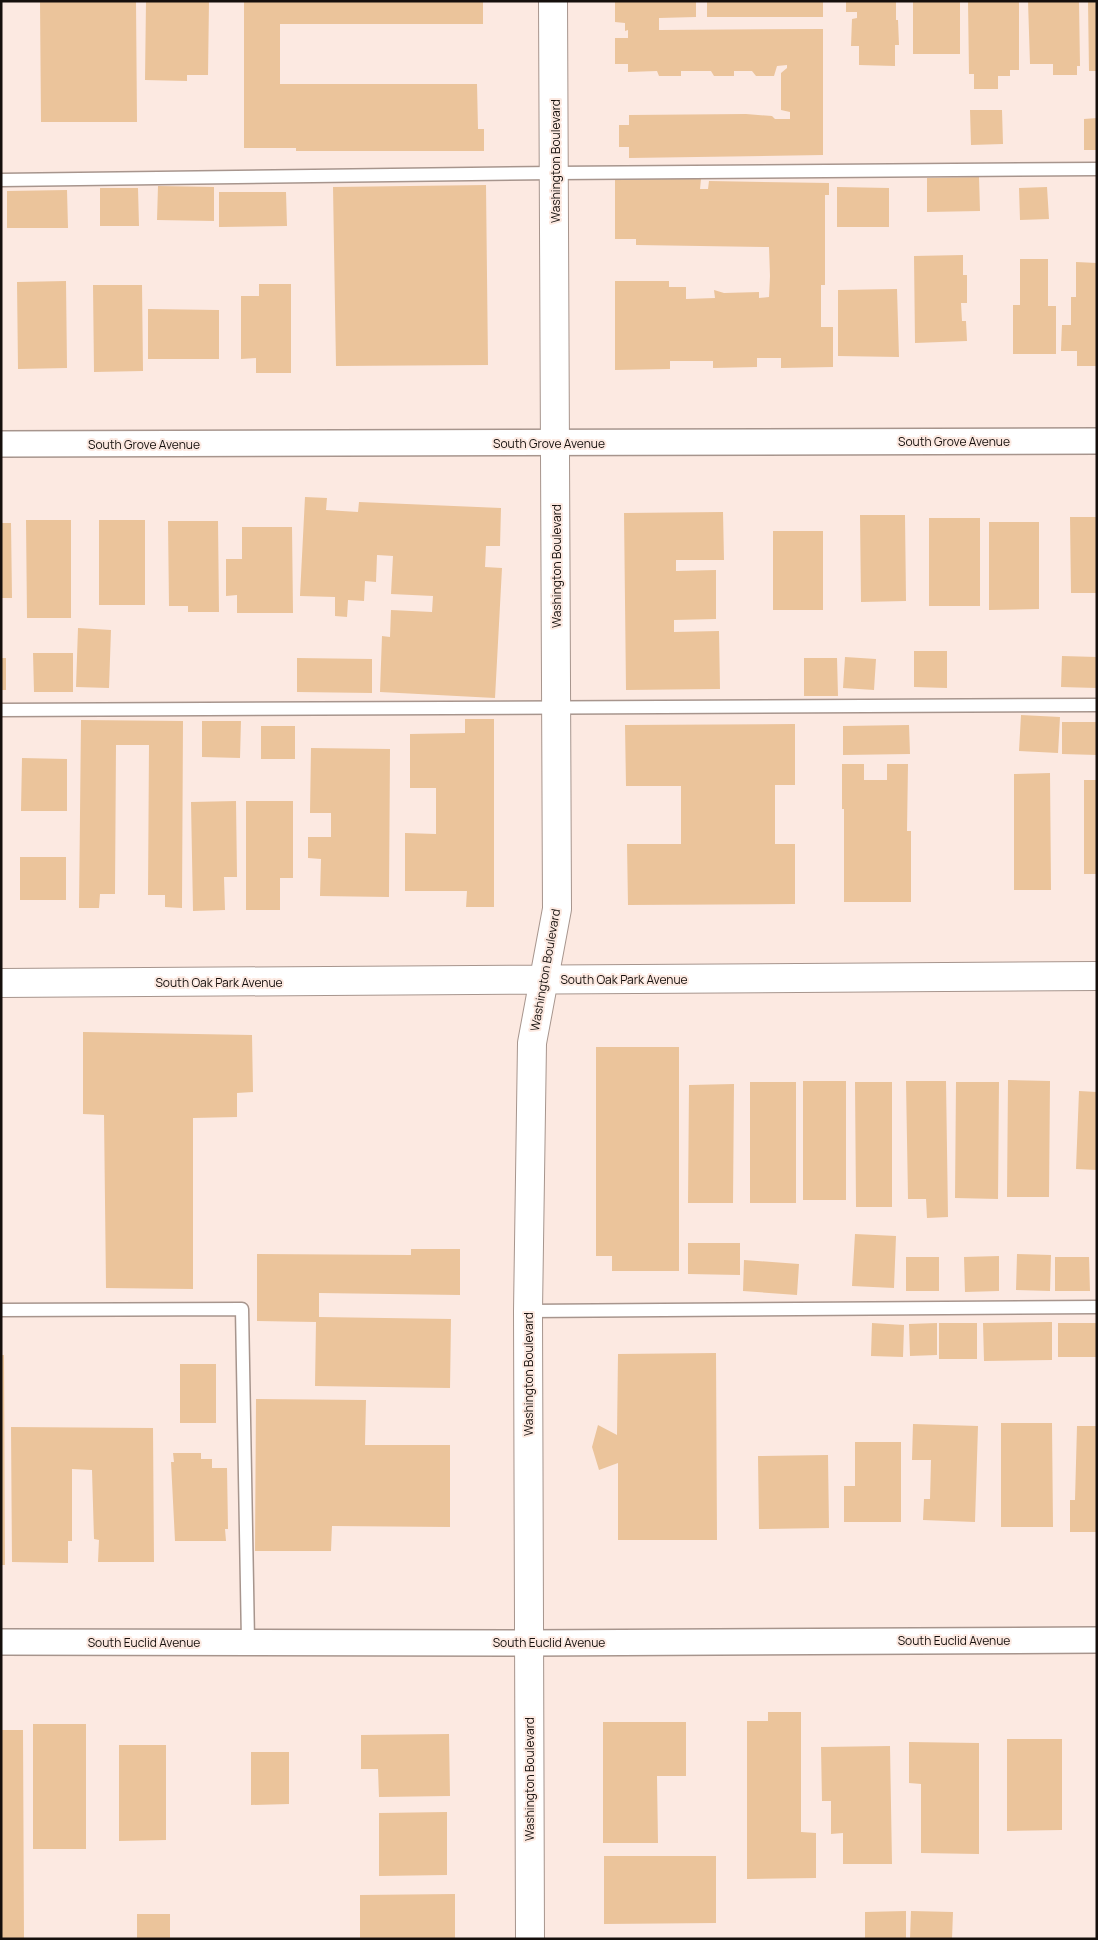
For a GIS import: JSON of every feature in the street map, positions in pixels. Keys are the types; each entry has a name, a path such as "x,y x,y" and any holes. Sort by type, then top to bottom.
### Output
{"street":[{"name":"Washington Boulevard","path":"530,1939 528,1311 532,1043 557,909 553,1"},
{"name":"South Grove Avenue","path":"1,444 1097,441"},
{"name":"South Oak Park Avenue","path":"1,984 1097,976"},
{"name":"South Euclid Avenue","path":"1,1642 528,1643 1097,1640"}],"lane":[{"path":"1,180 1097,169"},
{"path":"1,710 1097,705"},
{"path":"528,1311 1097,1307"},
{"path":"1,1310 242,1310 248,1642"}],"building":[{"path":"40,1 136,1 137,122 41,122"},
{"path":"146,1 209,1 208,75 187,75 187,81 145,80"},
{"path":"244,1 483,1 483,24 280,24 280,84 477,84 478,129 484,129 484,151 296,151 296,148 244,148"},
{"path":"615,1 696,1 696,17 659,18 659,30 823,29 823,155 629,158 629,147 619,147 619,125 629,125 629,115 746,114 772,116 775,119 790,119 790,112 781,110 781,73 787,68 787,65 777,66 774,76 756,76 752,71 734,71 734,76 714,76 711,71 681,71 681,76 659,76 657,71 628,72 628,64 615,64 615,38 628,38 628,30 625,31 625,23 615,22"},
{"path":"707,1 823,1 823,17 707,17"},
{"path":"846,1 896,1 899,45 895,45 895,66 859,65 859,46 851,46 852,19 857,18 857,12 846,12"},
{"path":"913,1 960,1 960,54 913,54"},
{"path":"968,1 1019,1 1019,70 1010,70 1010,76 998,76 998,89 974,89 974,74 969,74"},
{"path":"1028,1 1079,1 1080,66 1077,66 1077,75 1053,75 1053,64 1030,64"},
{"path":"1088,1 1097,1 1097,71 1089,71"},
{"path":"970,110 1002,110 1003,144 971,145"},
{"path":"1097,118 1097,150 1084,150 1084,119"},
{"path":"979,177 980,211 927,212 927,178"},
{"path":"615,178 701,179 700,189 708,189 709,181 829,183 829,195 825,195 825,285 821,285 821,327 833,327 833,367 781,368 781,358 757,358 757,367 713,368 713,361 670,361 670,369 615,370 615,281 669,281 669,287 686,287 686,299 715,298 714,290 724,293 759,292 759,298 769,297 770,276 769,247 636,245 636,239 615,239"},
{"path":"486,185 488,365 336,366 333,187"},
{"path":"158,186 214,187 214,221 157,220"},
{"path":"837,187 889,188 889,227 837,227"},
{"path":"1047,187 1049,219 1020,220 1019,188"},
{"path":"100,188 138,188 139,226 100,226"},
{"path":"67,190 68,228 7,228 7,191"},
{"path":"219,192 286,192 287,226 219,227"},
{"path":"963,255 963,275 967,275 967,303 961,303 962,321 966,321 967,341 915,343 914,256"},
{"path":"1020,259 1048,259 1048,306 1056,306 1056,354 1013,354 1013,305 1020,305"},
{"path":"1076,262 1097,263 1097,366 1077,366 1077,351 1061,351 1062,325 1071,325 1071,297 1076,297"},
{"path":"66,281 67,368 18,369 17,282"},
{"path":"259,284 291,284 291,373 256,373 256,358 241,359 241,296 259,296"},
{"path":"93,285 142,285 143,371 94,372"},
{"path":"897,289 899,357 838,356 838,290"},
{"path":"148,309 219,310 219,359 148,359"},
{"path":"305,497 327,498 326,510 358,512 359,502 501,508 500,546 486,546 485,567 502,568 495,698 380,692 382,636 390,637 391,610 432,612 433,596 391,594 393,556 377,555 376,582 365,581 364,601 348,600 347,617 335,616 335,597 300,596"},
{"path":"723,512 724,560 676,560 676,571 716,570 716,619 674,620 674,632 719,631 720,689 626,690 624,513"},
{"path":"860,515 905,515 906,601 861,602"},
{"path":"1070,517 1097,517 1097,593 1071,593"},
{"path":"929,518 980,518 980,606 929,606"},
{"path":"26,520 71,520 71,618 27,618"},
{"path":"99,520 145,520 145,605 99,605"},
{"path":"168,521 218,521 219,612 188,612 188,606 169,606"},
{"path":"989,522 1039,522 1039,609 989,610"},
{"path":"1,523 11,523 12,598 1,598"},
{"path":"242,527 292,527 293,613 237,613 237,595 226,596 226,559 242,559"},
{"path":"773,531 823,531 823,610 773,610"},
{"path":"78,628 111,630 109,688 76,687"},
{"path":"914,651 947,651 947,688 914,687"},
{"path":"33,653 73,653 73,692 34,692"},
{"path":"1062,656 1097,657 1097,688 1061,687"},
{"path":"845,657 876,659 874,690 843,688"},
{"path":"1,658 6,658 6,690 1,690"},
{"path":"297,658 372,659 372,693 297,692"},
{"path":"804,658 837,658 838,696 804,696"},
{"path":"1021,715 1060,717 1058,753 1019,751"},
{"path":"465,719 494,719 494,907 466,907 467,891 405,891 405,833 436,834 436,788 410,788 410,734 465,733"},
{"path":"81,720 183,721 182,908 165,907 165,895 148,895 149,745 116,745 115,894 100,894 99,908 79,908"},
{"path":"202,721 241,721 240,758 202,757"},
{"path":"1062,722 1097,722 1097,755 1062,754"},
{"path":"795,724 795,785 775,785 775,844 795,844 795,904 628,905 627,844 681,844 681,786 626,786 625,725"},
{"path":"909,725 910,754 843,755 843,726"},
{"path":"261,726 295,726 295,759 261,759"},
{"path":"311,748 390,749 389,897 320,896 321,859 308,858 308,837 331,837 331,813 310,813"},
{"path":"22,758 67,759 67,811 21,811"},
{"path":"842,764 864,764 864,780 887,780 887,764 908,764 907,831 911,831 911,902 844,902"},
{"path":"1050,773 1051,890 1014,890 1014,774"},
{"path":"1084,780 1097,780 1097,874 1084,874"},
{"path":"236,801 237,877 224,877 225,910 193,911 191,802"},
{"path":"246,801 293,801 293,878 280,878 280,910 246,910"},
{"path":"20,857 66,857 66,900 20,900"},
{"path":"83,1032 252,1035 253,1092 237,1093 237,1117 193,1118 193,1289 106,1288 104,1115 83,1114"},
{"path":"596,1047 679,1047 679,1271 612,1271 612,1256 596,1256"},
{"path":"1008,1080 1050,1081 1049,1197 1007,1197"},
{"path":"803,1081 846,1081 846,1200 803,1200"},
{"path":"906,1081 946,1081 948,1217 927,1218 926,1199 908,1199"},
{"path":"750,1082 796,1082 796,1203 750,1203"},
{"path":"855,1082 892,1082 892,1207 856,1207"},
{"path":"956,1082 999,1082 998,1199 955,1198"},
{"path":"734,1084 733,1203 688,1203 689,1085"},
{"path":"1079,1091 1097,1092 1097,1170 1076,1169"},
{"path":"855,1234 896,1236 894,1288 852,1286"},
{"path":"688,1243 740,1243 740,1275 688,1274"},
{"path":"411,1249 460,1249 460,1295 319,1293 319,1317 451,1319 450,1388 315,1386 316,1322 257,1321 257,1254 411,1255"},
{"path":"1017,1254 1051,1255 1050,1291 1016,1290"},
{"path":"999,1256 999,1291 965,1292 964,1257"},
{"path":"906,1257 939,1257 939,1291 906,1291"},
{"path":"1055,1257 1089,1257 1090,1291 1055,1291"},
{"path":"744,1260 799,1264 797,1295 743,1291"},
{"path":"1052,1322 1052,1360 984,1361 983,1323"},
{"path":"872,1323 904,1325 903,1357 871,1356"},
{"path":"937,1323 937,1355 910,1356 909,1324"},
{"path":"939,1323 977,1323 977,1359 939,1359"},
{"path":"1058,1323 1097,1323 1097,1357 1058,1357"},
{"path":"716,1353 717,1540 618,1540 618,1463 599,1470 592,1447 598,1425 617,1435 618,1354"},
{"path":"1,1355 4,1355 5,1565 1,1565"},
{"path":"180,1364 216,1364 216,1423 180,1423"},
{"path":"256,1399 366,1400 365,1445 450,1445 450,1527 332,1526 331,1551 255,1551"},
{"path":"1001,1423 1052,1423 1053,1527 1001,1527"},
{"path":"913,1424 978,1426 975,1522 923,1520 924,1499 930,1499 931,1460 912,1460"},
{"path":"1077,1426 1097,1426 1097,1532 1070,1532 1070,1500 1075,1500"},
{"path":"11,1427 153,1428 154,1562 98,1562 99,1540 94,1539 92,1470 72,1469 72,1541 68,1541 68,1563 12,1562"},
{"path":"855,1442 901,1442 901,1522 844,1522 844,1486 855,1486"},
{"path":"173,1453 201,1453 201,1459 212,1459 212,1468 227,1468 228,1529 225,1529 226,1541 175,1541 171,1462 174,1462"},
{"path":"828,1455 829,1528 759,1529 758,1456"},
{"path":"768,1712 801,1712 801,1832 816,1833 816,1878 747,1879 747,1721 768,1721"},
{"path":"603,1722 686,1722 686,1776 657,1776 658,1843 603,1843"},
{"path":"33,1724 86,1724 86,1849 33,1849"},
{"path":"1,1730 23,1730 24,1939 1,1939"},
{"path":"449,1734 450,1796 379,1797 378,1769 361,1769 361,1735"},
{"path":"1007,1739 1062,1739 1062,1830 1007,1831"},
{"path":"909,1742 979,1743 979,1854 921,1853 921,1784 909,1783"},
{"path":"119,1745 166,1745 166,1840 119,1841"},
{"path":"890,1746 892,1864 843,1864 843,1833 831,1834 831,1801 822,1801 821,1747"},
{"path":"251,1752 289,1752 289,1804 251,1805"},
{"path":"447,1812 447,1875 379,1876 379,1813"},
{"path":"604,1856 716,1856 716,1923 604,1924"},
{"path":"455,1894 455,1939 360,1939 360,1895"},
{"path":"906,1911 906,1939 865,1939 865,1912"},
{"path":"911,1911 953,1912 952,1939 910,1939"},
{"path":"137,1914 170,1914 170,1939 137,1939"}]}
